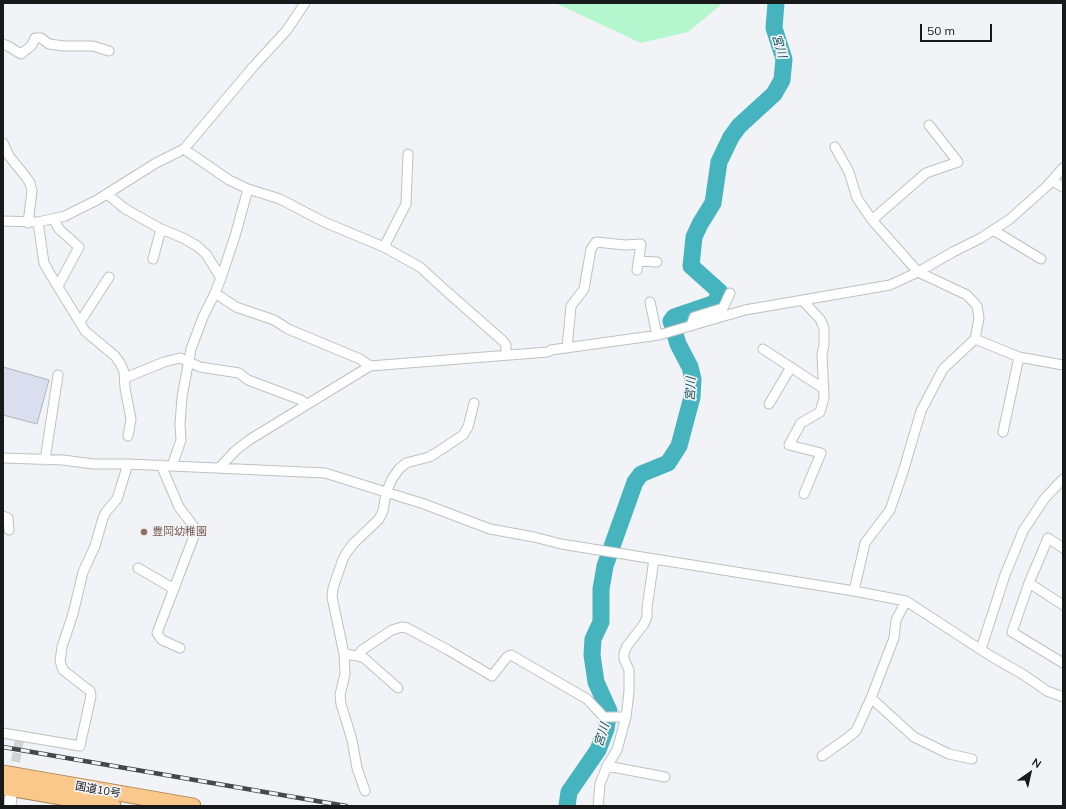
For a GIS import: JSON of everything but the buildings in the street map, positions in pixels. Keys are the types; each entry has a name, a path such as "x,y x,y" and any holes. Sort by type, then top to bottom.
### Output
{"highway":[{"name":"国道10号","path":"8,781 113,806"},
{"name":"国道10号","path":"8,781 193,806"}],"street":[{"path":"3,221 28,223 54,220 65,216 107,194 156,163 184,149 253,67 287,30 305,3"},
{"path":"3,44 21,54 32,45 35,38 41,38 49,44 64,46 93,46 109,51"},
{"path":"872,220 926,173 958,162 929,125"},
{"path":"3,142 9,156 30,183 32,191 28,223"},
{"path":"834,147 849,172 857,198 872,220 918,272 967,295 977,306 979,318 975,339 943,369 921,411 890,510 865,543 854,591"},
{"path":"184,149 229,180 248,189 280,199 324,222 384,247 420,267 503,341 506,345 506,355"},
{"path":"384,247 406,204 408,154"},
{"path":"219,468 235,450 249,440 370,366 548,352 551,350 658,335 745,310 890,285 918,272 993,230 1022,210 1052,181 1063,168"},
{"path":"1052,181 1063,187"},
{"path":"172,466 181,440 180,424 190,349 202,317 221,278 235,236 248,189"},
{"path":"107,194 124,208 161,229 175,234 196,246 206,254 221,278"},
{"path":"54,220 59,229 79,247 58,286"},
{"path":"38,222 44,263 85,331 115,356 120,363 125,378 125,388 131,419 128,436"},
{"path":"153,260 161,229"},
{"path":"993,230 1041,259"},
{"path":"567,348 571,306 584,289 591,249 596,242 625,245 641,244 638,265 657,262"},
{"path":"80,322 109,277"},
{"path":"215,293 236,307 274,320 288,328 360,359 370,366"},
{"path":"686,328 694,317 723,308 730,293"},
{"path":"803,301 820,319 824,328 824,345 822,354 824,398 820,412 802,423 789,445 821,453 804,494"},
{"path":"650,302 658,335"},
{"path":"975,339 1019,358 1063,365"},
{"path":"763,349 824,389"},
{"path":"125,378 176,358 180,358 188,360 200,367 239,373 248,380 301,400 306,404"},
{"path":"1003,432 1019,358"},
{"path":"769,404 791,367"},
{"path":"45,460 58,375"},
{"path":"365,791 357,768 352,740 341,704 340,695 345,674 344,654 332,597 333,588 347,552 353,544 379,519 383,511 386,493 392,479 399,469 406,463 429,457 463,435 468,427 474,403"},
{"path":"3,458 63,460 92,464 161,465 325,472 386,493 424,504 490,529 534,537 561,544 854,591 906,601 1047,691 1063,697"},
{"path":"3,733 80,746 91,696 90,691 64,670 60,661 62,647 73,614 83,572 95,546 103,518 117,499 128,464"},
{"path":"161,465 179,507 195,528 194,536 157,633 162,640 180,648"},
{"path":"981,650 1005,575 1024,531 1045,498 1063,479"},
{"path":"3,516 8,518 9,530"},
{"path":"1063,548 1048,538 1029,583 1012,632 1063,663"},
{"path":"598,806 600,784 607,766 617,750 626,717 629,670 624,659 624,653 627,646 644,624 647,617 654,559"},
{"path":"138,568 174,589"},
{"path":"1029,583 1063,605"},
{"path":"822,756 856,731 871,698 894,638 896,620 906,601"},
{"path":"358,656 362,650 392,630 402,627 448,650 492,676 507,657 511,655 587,699 604,717 626,717"},
{"path":"344,654 364,658 398,688"},
{"path":"871,698 914,737 949,754 972,759"},
{"path":"607,766 664,777"},
{"path":"8,781 10,806"}],"green space":[{"path":"555,3 723,3 688,32 641,43"}],"waterway":[{"name":"宮川","path":"567,806 569,792 598,750 606,729 609,711 596,682 592,655 593,639 601,622 601,589 605,566 635,482 641,474 668,463 679,446 692,397 693,379 690,367 678,344 671,321 674,317 715,303 720,292 691,266 694,237 713,203 719,162 731,137 739,126 774,94 782,80 784,59 774,28 776,3"}],"tunnel":[{"path":"13,775 20,737"}],"railway":[{"path":"3,747 346,806"}],"place":[{"name":"豊岡幼稚園","path":"144,532"}]}
